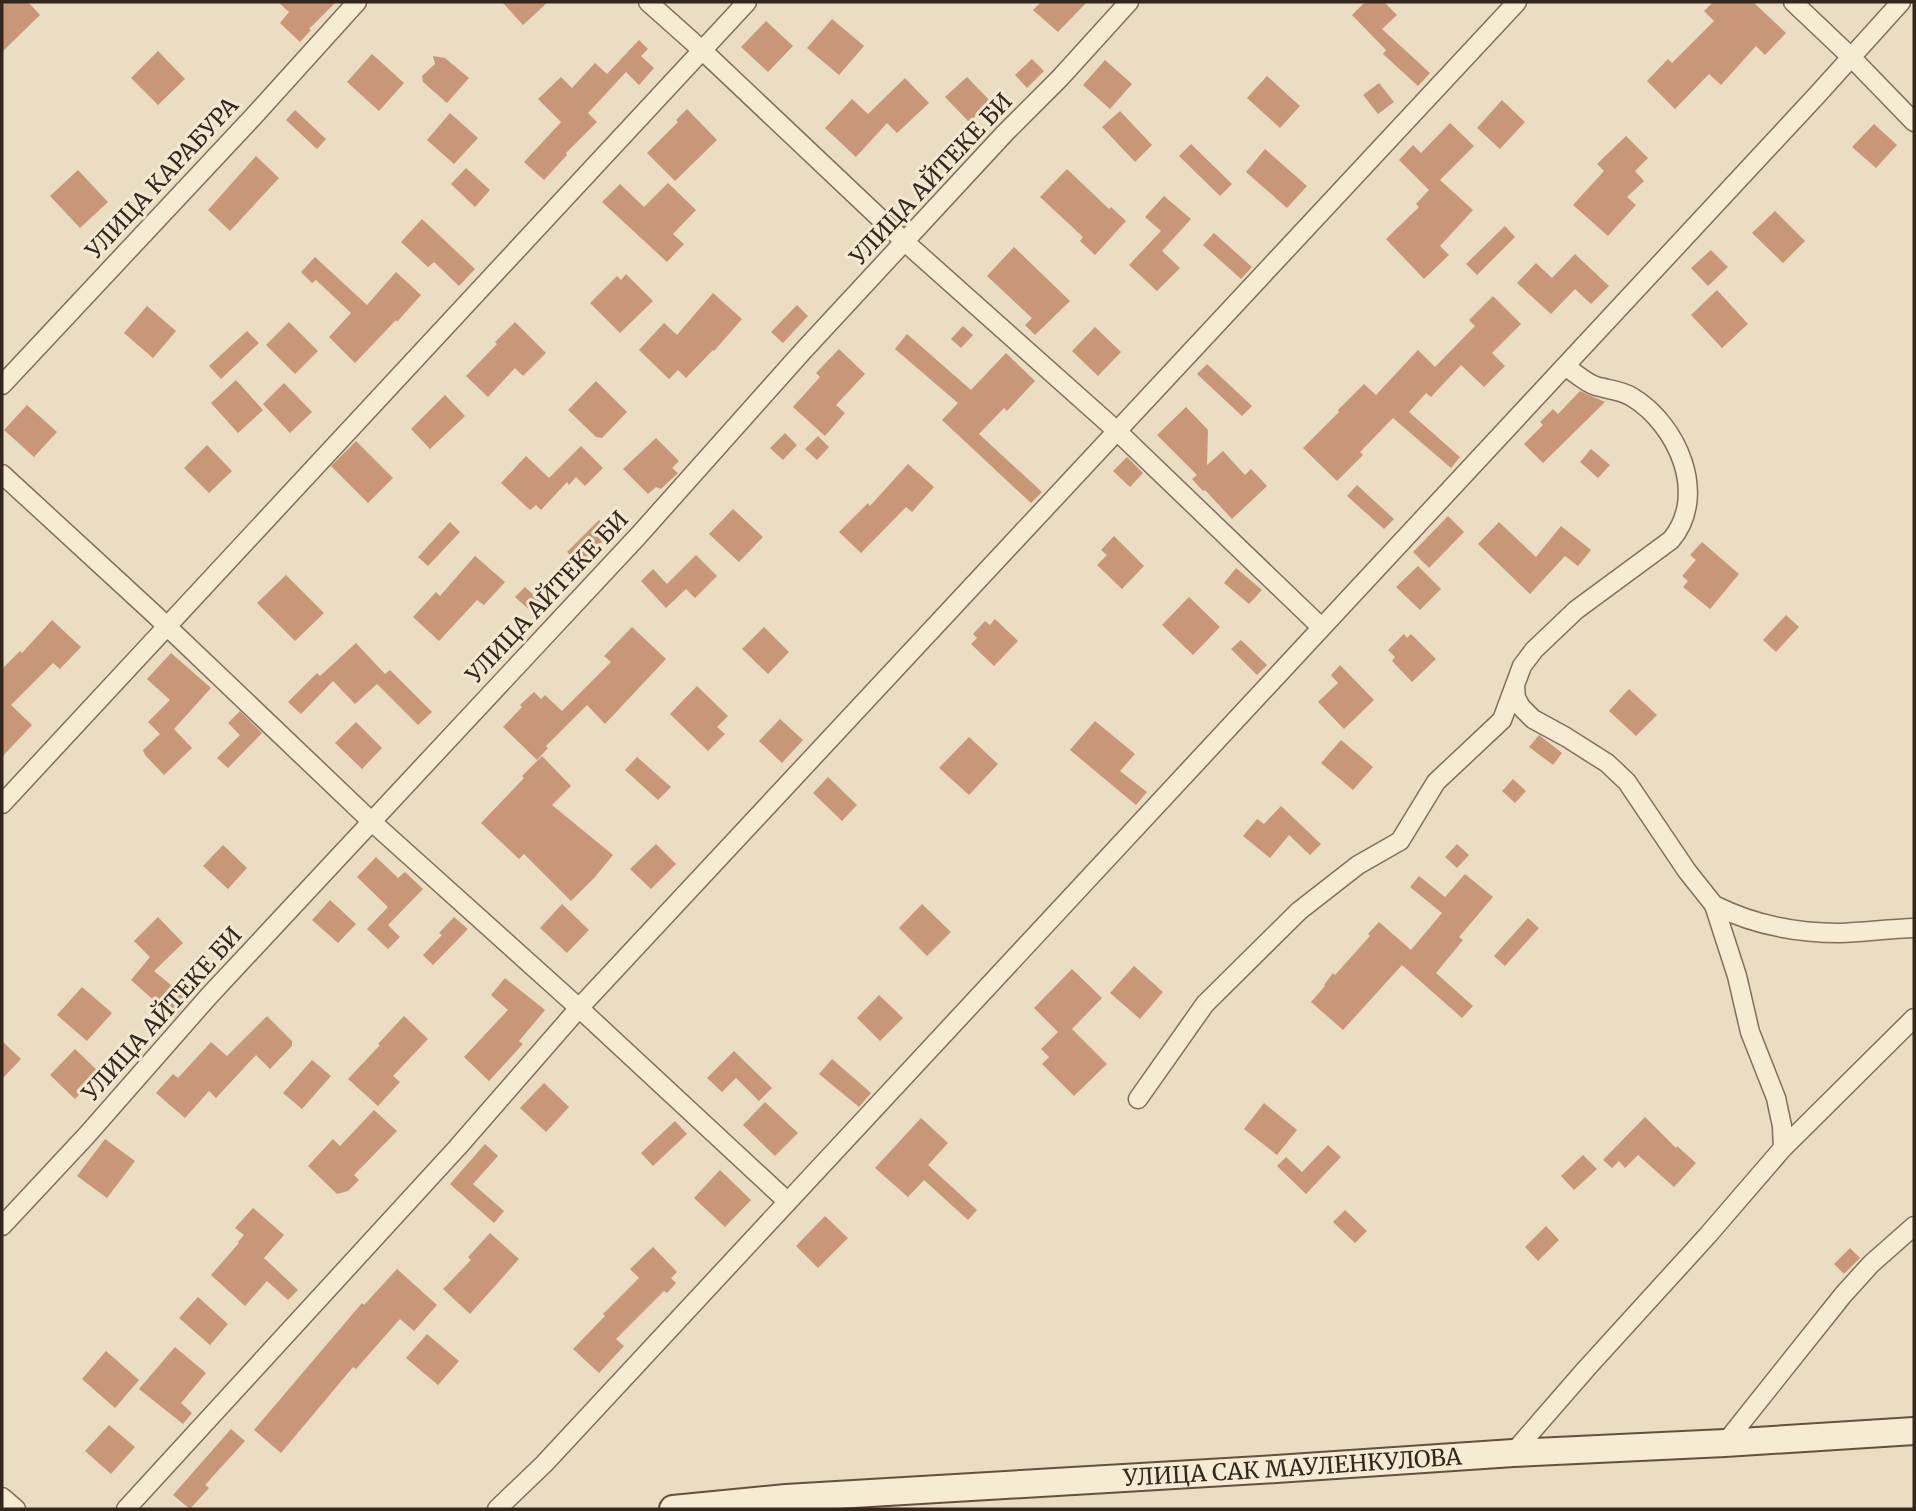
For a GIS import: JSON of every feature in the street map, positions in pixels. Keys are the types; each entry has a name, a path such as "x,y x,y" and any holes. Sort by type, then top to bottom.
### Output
{"main road":[{"name":"УЛИЦА САК МАУЛЕНКУЛОВА","path":"673,1509 786,1498 1914,1431"}],"street":[{"name":"УЛИЦА КАРАБУРА","path":"2,385 357,2"},
{"path":"648,2 905,242 1117,431 1321,627"},
{"path":"2,804 747,2"},
{"name":"УЛИЦА АЙТЕКЕ БИ","path":"2,1226 87,1135 209,996 639,535 803,351 1129,2"},
{"path":"126,1509 457,1148 579,1008 1517,2"},
{"path":"1793,2 1914,122"},
{"path":"497,1509 544,1464 1901,2"},
{"path":"1138,1099 1205,1004 1299,911 1358,865 1400,841 1436,782 1502,720 1522,666 1550,633 1576,610 1671,540 1680,529 1685,514 1685,466 1675,444 1656,417 1650,409 1630,396 1616,389 1594,386 1565,366"},
{"path":"2,474 371,821 579,1008 788,1202"},
{"path":"1515,687 1516,698 1532,719 1607,763 1627,782 1687,871 1714,905 1737,976 1750,1032 1776,1098 1782,1126 1783,1149"},
{"path":"1502,720 1532,719"},
{"path":"1714,905 1760,923 1792,929 1839,933 1914,928"},
{"path":"1513,1453 1783,1149 1914,1018"},
{"path":"1725,1443 1843,1295 1871,1264 1914,1226"},
{"path":"2,1497 16,1509"}],"building":[{"path":"2,2 28,2 40,15 2,52"},
{"path":"278,2 336,2 300,42 280,23 289,12"},
{"path":"502,2 548,2 523,25"},
{"path":"1041,2 1087,2 1058,32 1033,10"},
{"path":"1365,2 1384,2 1397,15 1382,29 1430,73 1418,86 1383,54 1386,50 1352,15"},
{"path":"1713,2 1753,2 1786,33 1765,55 1756,46 1721,85 1709,74 1675,109 1647,81 1668,59 1672,63 1714,21 1704,11"},
{"path":"832,19 864,46 839,75 807,48"},
{"path":"766,21 793,46 768,72 741,47"},
{"path":"639,40 648,49 641,56 654,68 639,85 626,72 588,113 597,122 544,180 524,162 561,122 538,99 561,77 572,88 595,63 607,74"},
{"path":"158,51 185,79 158,105 131,78"},
{"path":"372,54 404,83 379,111 347,82"},
{"path":"433,56 445,58 469,78 447,103 423,82 422,76 435,64"},
{"path":"1032,59 1044,71 1027,88 1015,75"},
{"path":"1105,60 1132,84 1110,109 1083,85"},
{"path":"1267,76 1300,106 1280,128 1247,98"},
{"path":"967,77 991,102 969,122 945,97"},
{"path":"905,78 929,103 897,133 887,123 856,157 825,128 852,99 868,114"},
{"path":"1379,83 1394,102 1378,114 1363,95"},
{"path":"1502,100 1525,122 1500,149 1477,128"},
{"path":"687,109 717,140 675,181 647,153"},
{"path":"295,110 326,139 317,149 286,120"},
{"path":"1120,111 1152,145 1135,162 1102,127"},
{"path":"450,113 478,138 454,164 427,140"},
{"path":"1450,123 1474,146 1440,180 1473,210 1440,246 1449,255 1424,279 1386,239 1419,207 1416,204 1429,190 1399,160 1413,145 1421,153"},
{"path":"1874,124 1897,145 1876,168 1852,147"},
{"path":"1626,136 1648,158 1635,171 1644,181 1627,197 1636,205 1608,236 1573,205 1604,171 1597,164"},
{"path":"1191,144 1232,184 1220,196 1179,156"},
{"path":"1265,149 1307,186 1287,208 1246,172"},
{"path":"256,156 279,178 230,231 208,210"},
{"path":"466,168 490,190 475,207 451,184"},
{"path":"1067,169 1109,209 1111,207 1126,221 1095,255 1080,241 1083,237 1040,197"},
{"path":"78,170 108,202 80,228 50,196"},
{"path":"668,183 696,210 673,234 684,244 667,262 602,202 620,184 644,207"},
{"path":"1164,196 1191,219 1162,251 1180,268 1157,291 1129,265 1161,231 1145,217"},
{"path":"1775,211 1805,241 1783,263 1752,233"},
{"path":"422,219 475,269 459,286 434,262 428,267 401,242"},
{"path":"1505,226 1515,237 1477,275 1466,264"},
{"path":"1214,233 1252,267 1241,279 1203,245"},
{"path":"1014,247 1070,301 1035,335 1025,325 1032,318 987,276"},
{"path":"1711,250 1728,267 1708,286 1691,268"},
{"path":"1575,254 1609,286 1591,304 1575,289 1551,314 1517,283 1536,263 1552,278"},
{"path":"315,257 367,305 396,272 421,295 355,363 329,337 351,313 316,280 312,283 301,272"},
{"path":"626,274 653,301 620,333 590,303 617,276 621,280"},
{"path":"1717,290 1748,324 1722,348 1691,315"},
{"path":"713,293 742,319 686,378 678,370 669,379 639,350 664,323 677,335"},
{"path":"1493,296 1521,324 1492,353 1505,366 1484,387 1461,365 1431,397 1426,393 1409,412 1460,457 1451,468 1393,418 1360,452 1363,455 1337,481 1303,448 1364,384 1376,395 1418,350 1435,367 1475,326 1469,320"},
{"path":"797,305 808,316 783,343 771,332"},
{"path":"147,306 176,331 153,358 124,333"},
{"path":"289,322 318,351 295,374 266,345"},
{"path":"515,322 546,353 523,376 515,368 488,397 466,376"},
{"path":"963,326 973,335 961,348 951,339"},
{"path":"1095,327 1121,352 1098,376 1072,351"},
{"path":"247,331 259,343 221,379 209,366"},
{"path":"907,334 971,390 1006,353 1035,381 1007,411 1004,408 979,434 1042,492 1031,503 942,420 958,403 895,349"},
{"path":"839,349 865,374 836,405 845,413 825,436 793,407 820,377 816,373"},
{"path":"1207,364 1252,406 1242,416 1197,374"},
{"path":"236,380 263,410 238,433 211,403"},
{"path":"596,381 627,412 602,438 596,437 568,410"},
{"path":"284,383 312,412 290,433 263,404"},
{"path":"1580,391 1605,402 1543,463 1524,444 1543,425 1540,422 1553,409 1558,414"},
{"path":"445,395 465,416 430,449 411,429"},
{"path":"27,405 57,432 34,457 4,430"},
{"path":"1186,407 1208,430 1207,465 1223,451 1245,475 1251,469 1267,486 1232,519 1192,479 1197,475 1157,435"},
{"path":"785,433 797,445 783,460 770,448"},
{"path":"818,436 829,447 817,460 805,449"},
{"path":"656,438 679,461 672,468 678,473 661,489 656,487 648,494 623,469"},
{"path":"356,441 393,478 368,503 331,466"},
{"path":"207,445 232,471 209,493 184,468"},
{"path":"581,446 603,468 585,486 576,477 569,485 567,482 541,510 536,505 530,510 501,483 526,456 549,478"},
{"path":"1591,449 1610,465 1598,478 1580,462"},
{"path":"1127,457 1143,473 1130,487 1113,471"},
{"path":"908,464 934,487 912,512 906,507 861,553 839,532 868,503 870,506"},
{"path":"1357,485 1394,519 1384,529 1347,496"},
{"path":"733,509 763,537 739,562 709,534"},
{"path":"1448,516 1464,532 1429,568 1413,552"},
{"path":"599,520 611,533 579,564 567,552"},
{"path":"450,522 460,532 428,566 418,557"},
{"path":"1499,522 1536,557 1561,526 1591,550 1578,566 1565,556 1530,594 1478,544"},
{"path":"1114,536 1144,566 1122,589 1097,565 1107,555 1101,550"},
{"path":"1702,542 1739,574 1710,609 1683,587 1688,581 1682,576 1696,560 1690,555"},
{"path":"696,555 717,576 695,598 686,589 666,608 641,581 653,569 667,584"},
{"path":"475,556 505,582 484,605 477,600 439,641 413,617 436,592 440,596"},
{"path":"1418,566 1441,589 1420,610 1396,587"},
{"path":"1236,568 1262,590 1249,604 1224,583"},
{"path":"286,575 324,613 295,641 257,603"},
{"path":"525,587 542,603 533,613 515,597"},
{"path":"1189,597 1220,627 1193,655 1162,625"},
{"path":"1786,615 1799,627 1776,652 1763,640"},
{"path":"995,619 1018,641 994,666 971,644 977,638 973,634 985,621 990,625"},
{"path":"52,620 81,647 60,669 53,663 11,705 32,725 2,757 2,669 20,651 22,653"},
{"path":"632,627 666,659 605,724 587,705 546,746 548,748 537,760 503,727 534,692 541,699 545,695 562,711 611,662 604,656"},
{"path":"764,627 789,652 768,674 742,649"},
{"path":"1404,634 1407,638 1411,634 1436,659 1412,682 1392,661 1395,657 1388,650"},
{"path":"1241,640 1267,665 1257,675 1231,649"},
{"path":"356,643 385,674 390,670 432,712 418,725 377,684 355,704 333,681 301,714 288,702 317,673 320,676"},
{"path":"171,653 211,688 174,729 192,748 164,775 143,750 160,734 148,722 170,700 147,679"},
{"path":"1340,665 1374,700 1344,729 1318,702 1338,683 1331,675"},
{"path":"697,686 728,716 717,727 725,734 708,751 670,714"},
{"path":"1629,689 1657,715 1636,736 1609,711"},
{"path":"240,711 262,733 228,768 217,758 240,735 228,723"},
{"path":"780,719 803,740 782,763 759,741"},
{"path":"1095,721 1135,754 1120,771 1147,792 1136,805 1070,750"},
{"path":"356,722 382,748 362,769 335,743"},
{"path":"1539,735 1562,753 1553,765 1529,747"},
{"path":"969,737 998,764 969,795 939,768"},
{"path":"1341,740 1373,767 1353,790 1321,763"},
{"path":"542,756 571,786 552,805 613,855 571,901 524,854 519,859 481,823"},
{"path":"637,757 671,787 658,800 625,770"},
{"path":"828,777 857,805 842,821 813,793"},
{"path":"1513,779 1526,791 1515,803 1502,791"},
{"path":"1281,806 1321,844 1310,855 1289,835 1270,858 1243,836 1257,819 1264,824"},
{"path":"656,844 676,864 651,889 630,869"},
{"path":"1457,844 1469,855 1457,868 1445,857"},
{"path":"223,845 247,868 228,889 203,866"},
{"path":"376,857 398,878 405,872 423,889 388,925 400,937 388,949 367,929 388,907 357,877"},
{"path":"1465,874 1493,897 1459,937 1463,940 1436,973 1473,1006 1462,1018 1402,965 1343,1030 1311,1002 1333,973 1335,975 1370,936 1368,934 1379,922 1411,950 1442,913 1410,887 1419,876 1445,897"},
{"path":"330,900 356,924 338,943 312,920"},
{"path":"562,904 589,930 567,953 540,928"},
{"path":"922,904 951,932 927,956 899,928"},
{"path":"158,917 183,943 154,971 189,1000 174,1018 131,980 150,957 134,941"},
{"path":"454,917 468,929 433,965 423,955"},
{"path":"1528,918 1539,928 1505,966 1494,956"},
{"path":"1134,966 1163,992 1140,1019 1110,993"},
{"path":"1072,969 1102,998 1072,1029 1107,1064 1074,1096 1042,1064 1049,1057 1041,1049 1058,1032 1034,1008"},
{"path":"505,978 545,1010 519,1041 523,1044 489,1081 464,1057 508,1010 491,995"},
{"path":"82,987 112,1013 87,1041 57,1015"},
{"path":"879,995 903,1018 880,1041 857,1018"},
{"path":"267,1016 292,1041 292,1046 270,1069 256,1055 216,1098 209,1091 185,1118 156,1093 173,1074 178,1078 211,1042 227,1056"},
{"path":"404,1016 428,1039 393,1076 400,1082 378,1106 348,1079"},
{"path":"2,1041 21,1059 2,1079"},
{"path":"75,1049 100,1073 75,1099 50,1075"},
{"path":"734,1051 772,1088 759,1101 736,1078 722,1092 707,1078"},
{"path":"832,1059 871,1093 859,1107 819,1074"},
{"path":"312,1060 331,1076 302,1109 283,1093"},
{"path":"544,1083 569,1107 546,1132 520,1108"},
{"path":"765,1102 798,1133 775,1156 743,1125"},
{"path":"1264,1103 1297,1130 1277,1155 1244,1129"},
{"path":"374,1110 397,1131 354,1175 359,1180 348,1191 337,1194 308,1166 333,1139 340,1146"},
{"path":"1645,1117 1676,1148 1677,1146 1696,1163 1674,1187 1638,1155 1625,1168 1619,1161 1612,1168 1603,1160"},
{"path":"921,1118 948,1143 928,1165 977,1210 968,1220 924,1180 908,1197 875,1168"},
{"path":"675,1121 687,1134 653,1166 641,1153"},
{"path":"105,1139 135,1161 107,1198 77,1176"},
{"path":"485,1144 498,1156 473,1184 504,1211 494,1223 450,1184"},
{"path":"1328,1145 1341,1157 1306,1194 1277,1166 1286,1157 1302,1172"},
{"path":"1583,1155 1597,1169 1574,1190 1561,1176"},
{"path":"720,1170 751,1200 725,1227 694,1198"},
{"path":"253,1208 284,1235 264,1258 298,1290 288,1300 267,1281 245,1306 211,1275 239,1243 244,1235 235,1228"},
{"path":"1345,1210 1367,1231 1355,1243 1333,1222"},
{"path":"825,1216 848,1238 818,1268 796,1246"},
{"path":"1546,1226 1559,1240 1538,1261 1525,1247"},
{"path":"490,1233 519,1259 470,1314 443,1289 471,1260 468,1257"},
{"path":"653,1247 677,1272 671,1278 676,1283 667,1293 664,1291 616,1339 624,1346 599,1373 573,1349 639,1278 630,1269"},
{"path":"1850,1248 1860,1258 1844,1274 1834,1264"},
{"path":"397,1269 437,1305 414,1331 400,1319 356,1369 353,1367 281,1453 254,1430 362,1303 364,1305"},
{"path":"198,1297 228,1324 210,1345 179,1318"},
{"path":"427,1334 459,1361 438,1385 406,1358"},
{"path":"175,1347 206,1373 181,1403 192,1413 183,1424 139,1389"},
{"path":"106,1351 139,1380 115,1408 82,1379"},
{"path":"109,1425 135,1447 111,1474 85,1451"},
{"path":"231,1429 245,1441 205,1485 209,1488 190,1509 173,1495"}]}
